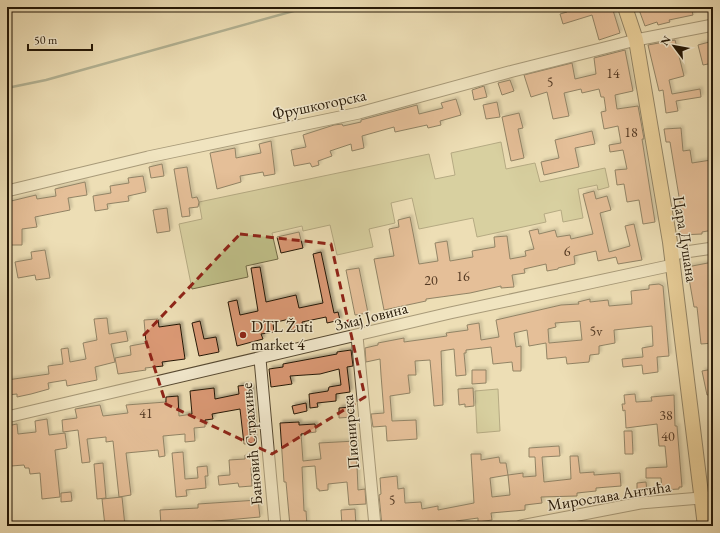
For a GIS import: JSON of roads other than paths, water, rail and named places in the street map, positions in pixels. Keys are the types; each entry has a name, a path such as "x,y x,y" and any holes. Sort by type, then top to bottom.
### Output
{"main road":[{"name":"Цара Душана","path":"625,7 636,40 673,260 708,498 705,526"}],"street":[{"name":"Фрушкогорска","path":"7,191 148,157 358,113 513,70 636,40 713,25"},
{"name":"Змај Јовина","path":"7,417 357,336 673,260 713,248"},
{"name":"Пионирска","path":"357,336 375,526"},
{"name":"Бановић Страхиње","path":"260,359 275,526"},
{"name":"Мирослава Антића","path":"521,526 563,522 640,504 708,498"}],"waterway":[{"path":"7,88 46,80 308,7"}],"place":[{"name":"DTL Žuti market 4","path":"243,335"}]}
